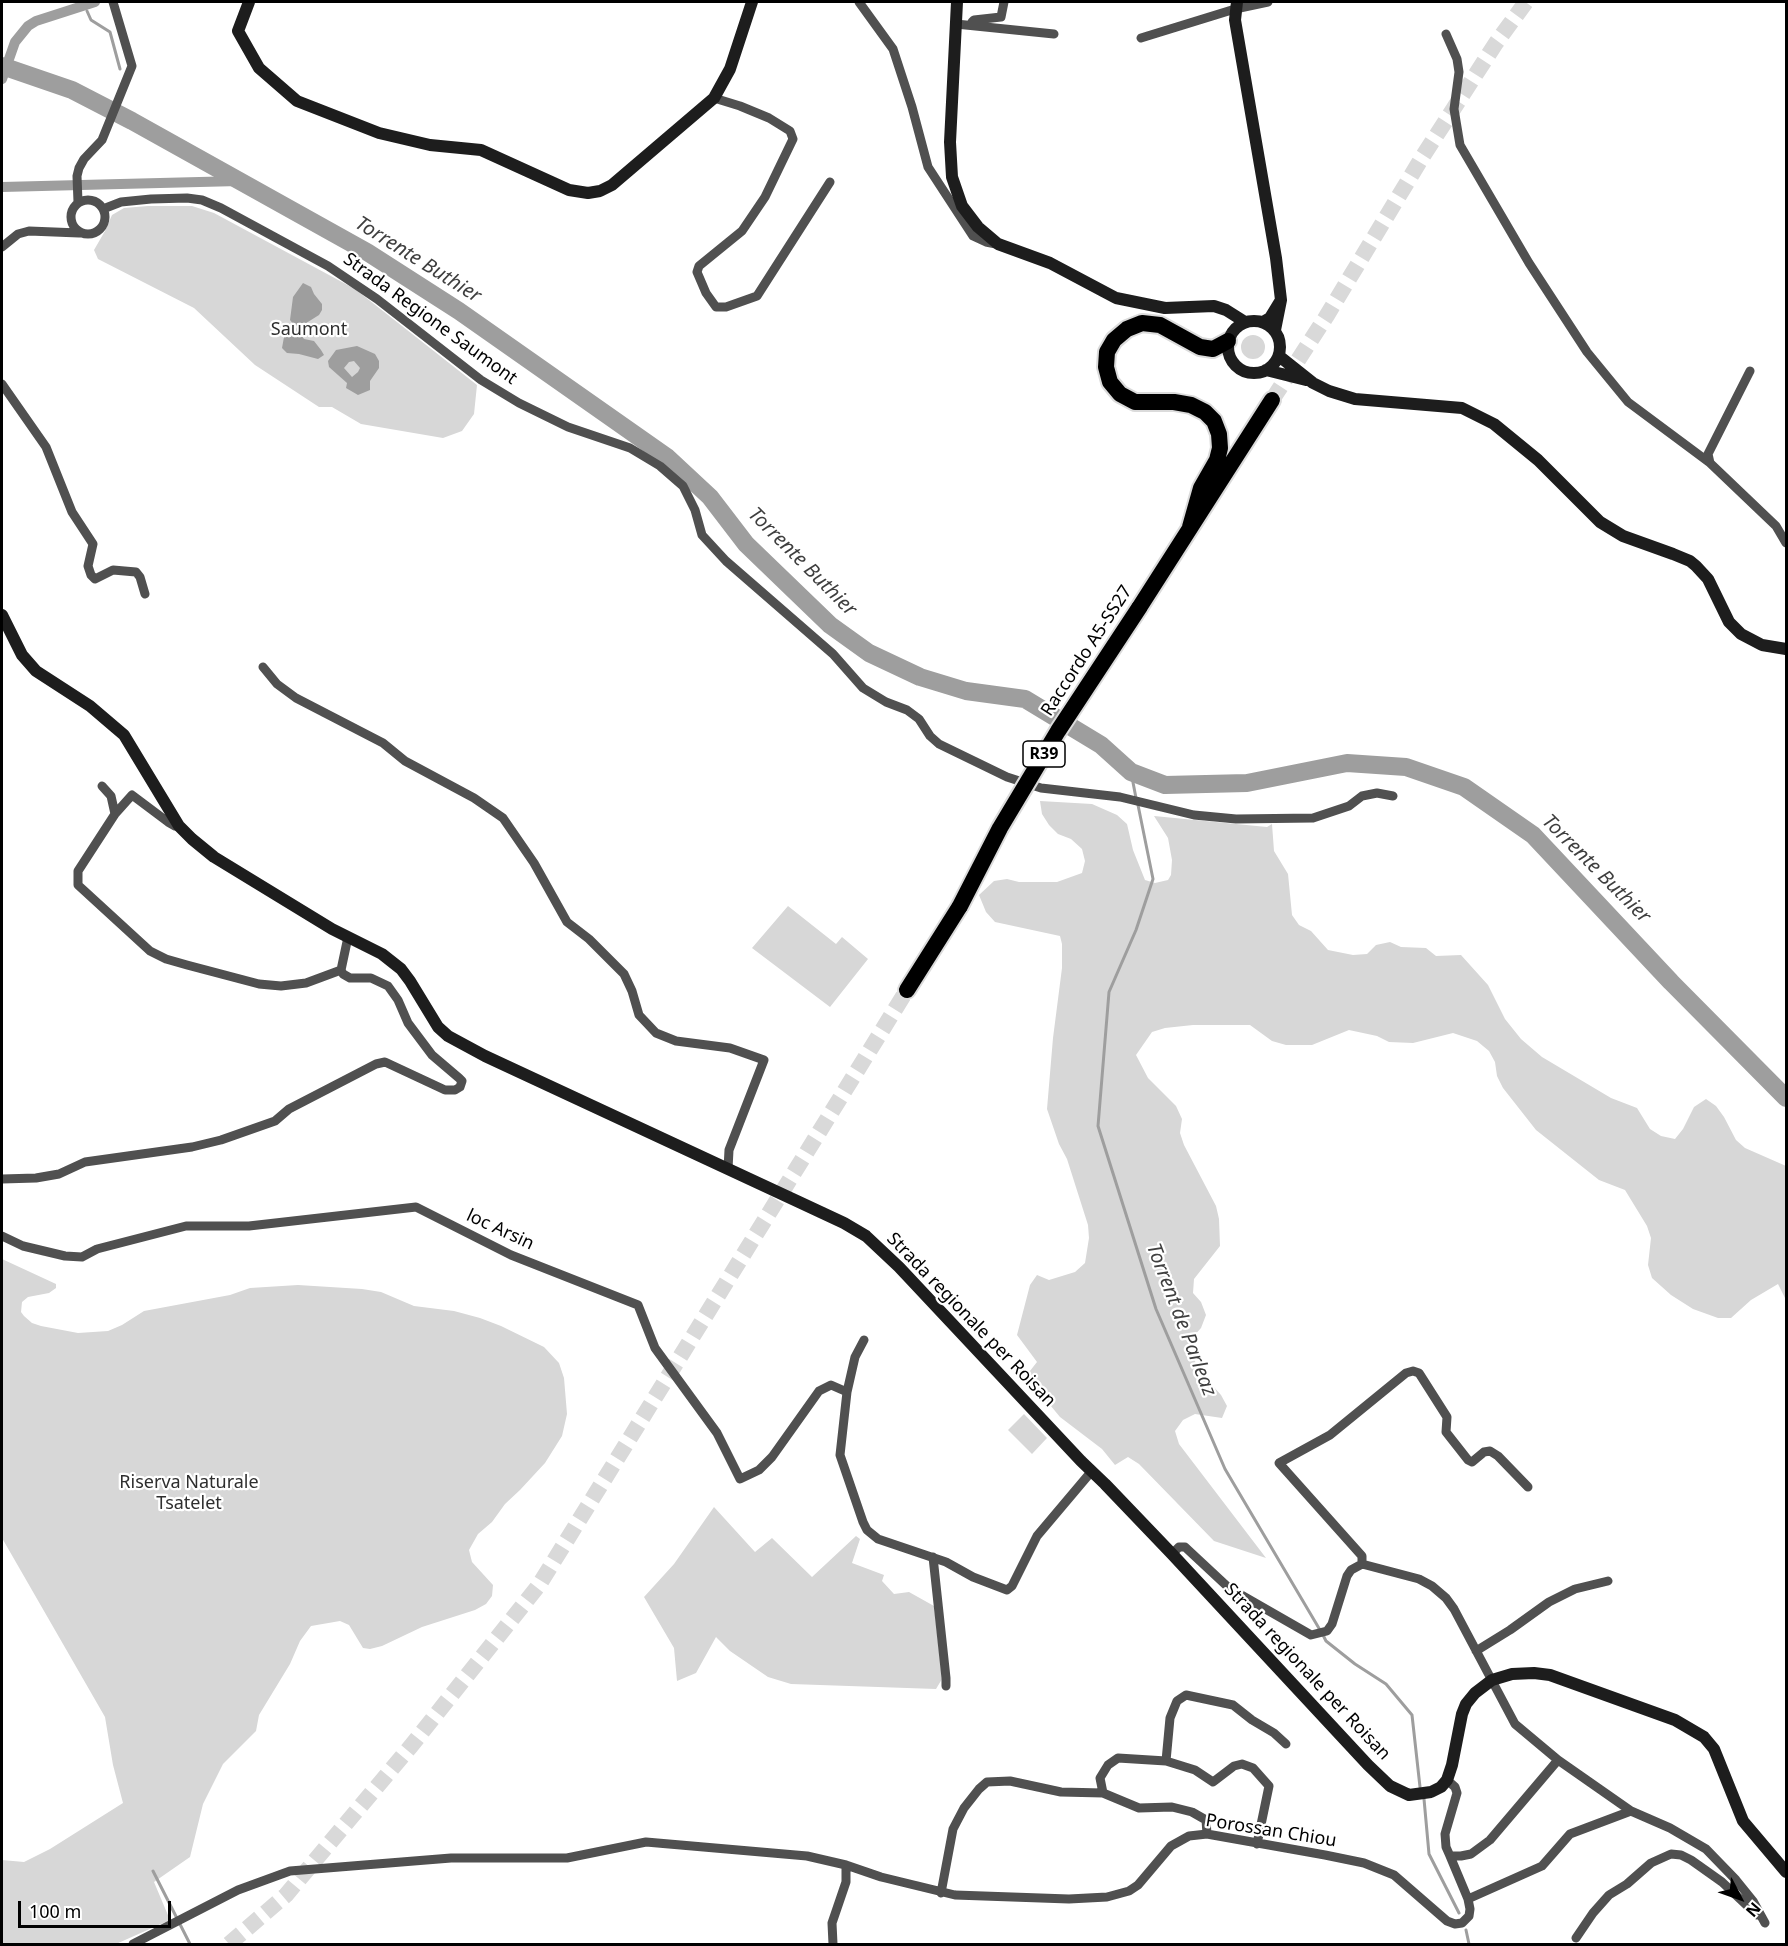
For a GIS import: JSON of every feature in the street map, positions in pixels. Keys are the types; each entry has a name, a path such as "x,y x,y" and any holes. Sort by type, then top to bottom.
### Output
{"highway":[{"path":"1190,527 1201,488 1218,454 1219,434 1214,421 1205,412 1191,405 1174,402 1135,402 1120,393 1110,382 1106,367 1107,352 1114,340 1127,329 1142,323 1160,325 1200,347 1213,349 1231,337"},
{"name":"Raccordo A5-SS27","path":"907,990 960,906 1000,828 1058,731 1272,400"}],"main road":[{"path":"249,2 238,31 259,68 297,101 379,133 430,145 481,150 575,192 594,193 612,185 714,98 730,69 752,2"},
{"path":"957,2 950,142 952,177 956,192 970,219 998,244 1050,263 1116,298 1165,308 1207,306 1214,306 1226,310 1245,322 1263,322 1275,330 1280,342 1276,362 1260,373 1247,372 1236,366 1229,355 1231,337 1229,320 1207,306"},
{"path":"1236,5 1235,20 1276,258 1281,300 1275,330"},
{"path":"1263,322 1272,315 1281,300"},
{"path":"1231,337 1245,322"},
{"path":"1279,356 1310,381 1329,391 1355,399 1462,408 1494,424 1538,460 1600,522 1623,536 1673,554 1696,566 1708,579 1729,622 1741,634 1762,645 1786,649"},
{"path":"1266,370 1310,381"},
{"name":"Strada regionale per Roisan","path":"2,615 22,655 36,671 90,706 124,735 179,826 192,839 214,857 348,937 382,954 410,981 438,1027 456,1041 844,1223 866,1236 899,1267 1390,1786 1409,1795 1421,1795 1441,1787 1447,1780"},
{"path":"1447,1780 1462,1714 1466,1704 1475,1693 1492,1680 1518,1674 1550,1675 1675,1720 1704,1737 1714,1749 1743,1821 1786,1872"}],"street":[{"path":"78,202 77,176 84,159 102,140 132,66 113,2"},
{"path":"859,2 868,11 893,49 928,167 974,236 986,242 998,244"},
{"path":"970,24 974,20 1001,17 1004,2"},
{"path":"1141,38 1236,5 1268,2"},
{"path":"956,24 1054,34"},
{"path":"1446,34 1460,72 1454,109 1460,145 1529,263 1587,352 1628,402 1710,463 1776,526 1786,543"},
{"path":"714,98 740,105 769,118 790,131 793,139 765,197 742,231 699,266 697,272 706,293 716,307 726,307 757,296 830,182"},
{"name":"Strada Regione Saumont","path":"103,208 121,202 178,198 202,200 221,208 328,266 377,299 481,380 519,403 568,428 630,448 660,466 683,486 695,510 702,535 726,561 832,654 863,688 919,719 930,736 939,744 1006,777 1041,788 1120,797 1194,815 1236,819 1313,818 1349,806 1362,796 1377,793 1393,796"},
{"path":"2,247 18,234 29,231 81,233 93,233 103,226 105,220 103,208 94,201 83,200 74,206 70,216 73,227 81,233"},
{"path":"1710,463 1708,454 1750,371"},
{"path":"2,384 45,447 72,512 93,544 87,566 90,575 95,579 100,579 113,570 136,573 140,577 145,594"},
{"path":"263,667 286,692 383,743 405,760 474,798 503,818 534,863 567,921 590,939 624,974 639,1015 656,1033 676,1041 730,1048 764,1060 729,1150 728,1169"},
{"path":"102,786 111,796 115,814"},
{"path":"179,826 168,822 132,795 115,814 78,871 78,885 150,951 177,962 259,984 280,986 306,983 341,970"},
{"path":"2,1179 36,1178 59,1174 85,1161 192,1147 221,1140 275,1121 289,1109 376,1064 385,1062 445,1090 452,1091 460,1086 462,1081 432,1055 408,1023 398,1000 388,986 371,978 345,976 341,970 348,937"},
{"name":"loc Arsin","path":"2,1236 23,1246 65,1256 82,1257 97,1249 186,1226 249,1226 416,1207 511,1255 638,1305 655,1348 717,1433 740,1479 759,1470 772,1457 819,1391 831,1385 847,1392"},
{"path":"864,1340 855,1357 847,1392 840,1455 863,1522 871,1534 878,1539 946,1562 973,1577 1006,1590 1012,1586 1037,1536 1091,1472"},
{"path":"1362,1564 1362,1556 1279,1463 1330,1435 1406,1373 1413,1371 1419,1373 1447,1417 1446,1432 1468,1460 1472,1462 1484,1452 1490,1451 1498,1456 1528,1487"},
{"path":"1172,1554 1179,1547 1185,1547 1229,1588 1305,1633 1315,1635 1327,1631 1332,1624 1347,1576 1351,1570 1362,1564 1419,1579 1432,1586 1454,1609 1515,1724 1558,1760 1631,1811 1670,1828 1714,1856 1753,1901 1766,1923 1722,1882 1692,1860 1671,1854 1651,1863 1609,1895 1576,1938"},
{"path":"933,1557 946,1686"},
{"path":"1476,1651 1549,1602 1575,1588 1608,1581"},
{"path":"1166,1761 1170,1718 1178,1701 1186,1695 1233,1705 1286,1744"},
{"path":"1103,1793 1100,1778 1108,1765 1118,1758 1166,1761 1195,1770 1214,1782 1234,1766 1242,1764 1253,1768 1269,1786 1257,1844"},
{"path":"1450,1856 1471,1854 1490,1840 1558,1760"},
{"path":"1447,1780 1455,1787 1457,1793 1445,1834 1446,1847 1468,1899 1542,1866 1570,1834 1631,1811"},
{"path":"937,1891 953,1829 964,1808 987,1782 1010,1781 1061,1792 1103,1793 1139,1808 1172,1807 1192,1812 1206,1820 1207,1834"},
{"name":"Porossan Chiou","path":"133,1944 238,1890 290,1870 451,1858 567,1858 646,1842 807,1856 937,1891 1069,1899 1117,1895 1129,1891 1138,1885 1171,1846 1190,1836 1207,1834 1325,1855 1376,1868 1394,1875 1447,1921 1455,1924 1462,1923 1469,1916 1468,1899"},
{"path":"832,1944 832,1923 845,1888 846,1865"}],"green space":[{"name":"Saumont","path":"192,206 214,213 355,289 477,385 474,414 462,431 443,438 361,424 332,407 319,407 255,365 194,308 98,259 94,250 112,215 124,208"},
{"path":"1253,335 1261,339 1265,347 1261,355 1253,359 1245,355 1241,347 1245,339"},
{"path":"1040,801 1092,804 1117,815 1127,824 1133,850 1145,880 1155,883 1168,880 1171,875 1172,860 1168,838 1154,816 1267,827 1272,824 1274,851 1288,874 1292,915 1299,925 1311,931 1328,950 1353,955 1367,954 1376,945 1390,942 1401,947 1426,948 1436,956 1461,955 1488,985 1505,1019 1521,1039 1542,1057 1611,1098 1637,1108 1650,1129 1661,1136 1675,1139 1694,1107 1706,1099 1716,1106 1736,1140 1745,1148 1786,1166 1786,1300 1778,1284 1751,1300 1731,1318 1718,1318 1693,1309 1671,1295 1652,1278 1648,1265 1651,1238 1647,1226 1625,1190 1599,1180 1536,1130 1503,1088 1489,1051 1477,1041 1453,1033 1413,1043 1389,1042 1377,1036 1349,1030 1312,1045 1286,1045 1272,1041 1250,1025 1193,1025 1152,1032 1136,1055 1148,1078 1176,1106 1182,1119 1180,1133 1184,1145 1216,1206 1219,1219 1220,1246 1194,1279 1193,1293 1201,1302 1206,1315 1201,1328 1192,1338 1190,1353 1227,1406 1222,1418 1195,1414 1183,1420 1175,1431 1179,1444 1266,1558 1214,1541 1139,1464 1128,1457 1115,1465 1102,1449 1060,1417 1026,1376 1037,1362 1017,1335 1030,1285 1037,1275 1049,1280 1075,1272 1085,1263 1089,1238 1088,1225 1067,1159 1059,1144 1047,1109 1062,968 1060,936 995,922 986,912 979,895 994,881 1007,879 1019,882 1057,882 1082,873 1085,861 1082,849 1071,839 1058,834 1049,825 1042,814"},
{"path":"788,906 836,944 842,937 868,959 830,1007 752,948"},
{"name":"Riserva Naturale Tsatelet","path":"2,1259 56,1284 56,1288 49,1293 28,1297 22,1302 21,1312 24,1316 32,1323 41,1326 78,1333 108,1331 144,1311 230,1295 250,1288 298,1285 362,1289 381,1292 414,1306 454,1311 501,1326 544,1347 559,1363 564,1378 567,1414 562,1436 545,1463 505,1504 492,1522 478,1534 469,1550 472,1562 493,1585 492,1596 486,1604 370,1649 363,1648 349,1625 340,1621 311,1626 300,1641 290,1664 259,1715 256,1731 223,1764 203,1804 190,1857 154,1882 170,1920 116,1944 2,1944 2,1860 24,1862 50,1849 123,1803 113,1765 105,1717 2,1538"},
{"path":"1024,1414 1047,1438 1032,1454 1008,1430"},
{"path":"714,1507 755,1552 772,1538 812,1577 856,1536 860,1539 852,1563 884,1575 882,1581 894,1594 909,1592 934,1606 942,1679 936,1689 791,1684 768,1677 730,1651 716,1637 696,1673 677,1681 674,1648 644,1597 674,1564"}],"shaded area":[{"path":"303,283 311,287 322,304 322,310 319,315 303,325 295,326 304,339 314,341 321,350 324,355 318,359 287,353 282,348 286,326 294,325 290,320 293,297"},
{"path":"357,346 375,354 379,361 379,368 370,381 370,390 358,395 346,388 347,383 329,367 328,361 336,350","holes":["354,361 360,368 352,377 344,368 349,362"]}],"waterway":[{"path":"2,79 15,42 28,26 36,21 95,2"},
{"path":"87,11 91,20 110,32 120,69"},
{"name":"Torrente Buthier","path":"2,66 72,90 132,121 367,252 459,311 667,457 710,497 746,544 830,625 869,653 920,677 966,691 1025,699 1101,745 1131,772 1165,785 1247,783 1347,763 1406,767 1464,787 1533,835 1671,982 1786,1098"},
{"path":"2,187 239,181"},
{"name":"Torrent de Parleaz","path":"1131,772 1136,798"},
{"name":"Torrent de Parleaz","path":"1138,805 1153,879 1136,930 1109,992 1098,1126 1156,1309 1225,1469 1320,1630"},
{"name":"Torrent de Parleaz","path":"1323,1635 1326,1641 1355,1664 1386,1684 1412,1715 1420,1787"},
{"name":"Torrent de Parleaz","path":"1424,1799 1429,1854 1459,1913"},
{"path":"153,1871 190,1944"},
{"name":"Torrent de Parleaz","path":"1466,1930 1469,1944"}],"tunnel":[{"path":"1272,400 1326,317 1423,156 1496,43 1526,2"},
{"path":"229,1944 286,1895 411,1746 539,1585 907,990"}]}
